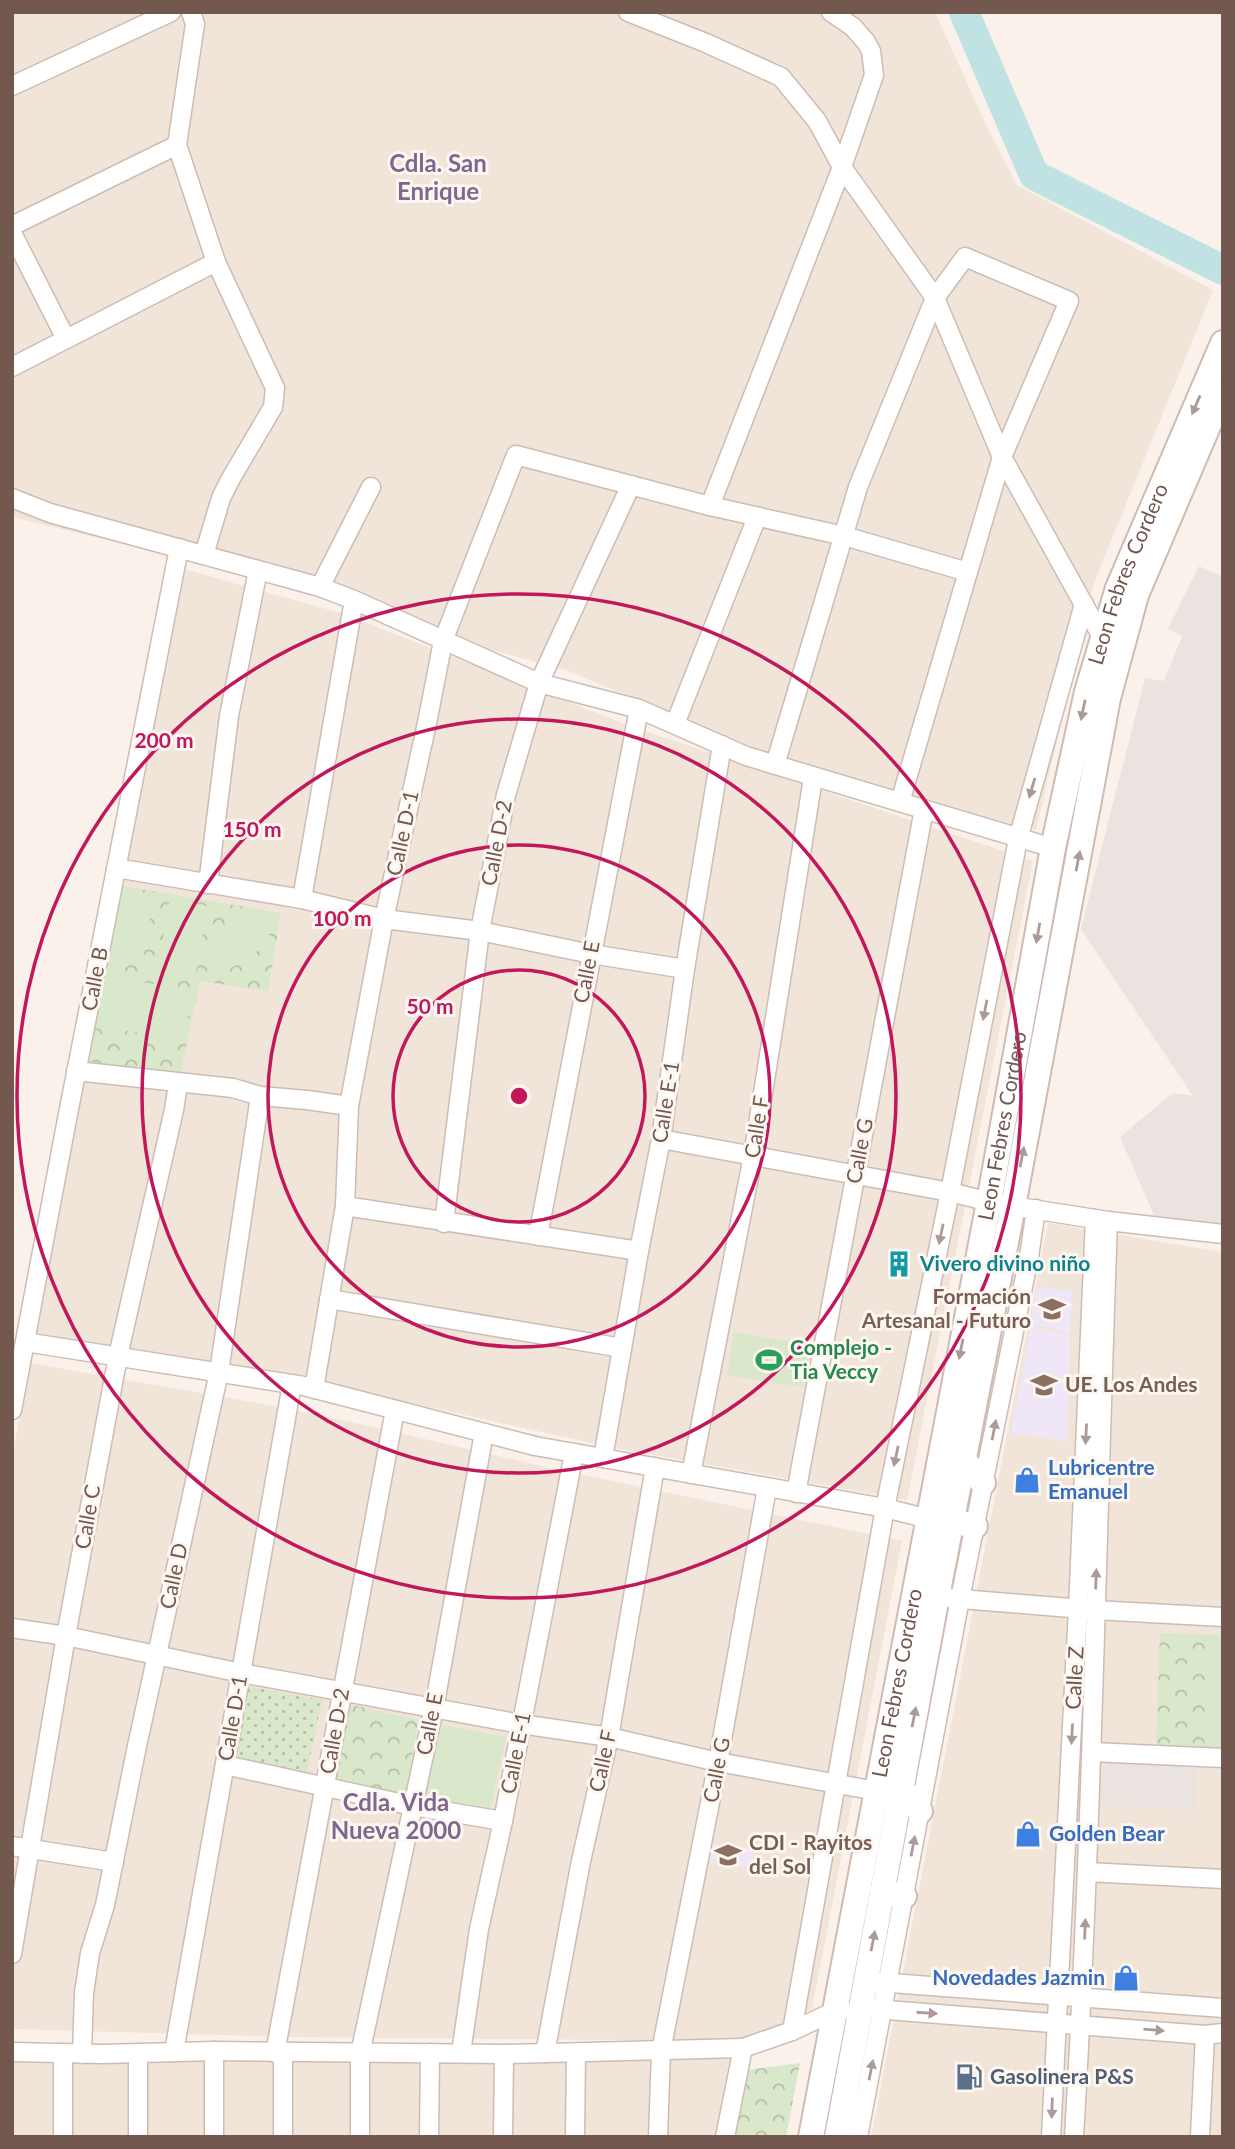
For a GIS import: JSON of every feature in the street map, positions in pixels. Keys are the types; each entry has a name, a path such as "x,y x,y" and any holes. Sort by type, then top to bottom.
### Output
{"street":[{"path":"12,86 171,12"},
{"path":"191,12 195,24 177,145 216,262 275,388 273,407 222,498 204,555"},
{"path":"628,12 781,77 817,121 842,167 935,298 1002,457 1084,604 1113,641"},
{"path":"710,506 842,167 874,75 871,51 860,34 831,12"},
{"path":"12,226 177,145"},
{"path":"12,233 66,340"},
{"path":"775,765 858,488 935,298 965,257 1069,300 1002,457 900,802"},
{"path":"12,367 216,262"},
{"name":"Leon Febres Cordero","path":"811,2137 835,2011 865,1978 893,1894 901,1788 1108,698 1118,588 1223,343"},
{"name":"Leon Febres Cordero","path":"952,1522 1013,1206 1053,848 1087,692 1136,595 1223,391"},
{"name":"Calle D-1","path":"314,1389 345,1206 349,1106 384,919 443,642 516,455 631,485"},
{"path":"631,485 844,536 968,572"},
{"name":"Calle D-2","path":"444,1223 480,931 506,795 539,683 631,485"},
{"path":"320,587 371,487"},
{"path":"12,498 50,513 320,587 539,683 639,709 746,756 813,778 1053,848"},
{"path":"675,724 757,517"},
{"name":"Calle B","path":"12,1410 179,548"},
{"path":"208,884 229,716 258,570"},
{"path":"302,899 354,600"},
{"path":"792,2031 885,1508 950,1192 1018,839 1084,604"},
{"name":"Calle E","path":"538,1236 639,709"},
{"name":"Calle E-1","path":"603,1458 661,1139 685,969 722,745"},
{"name":"Calle F","path":"691,1474 753,1156 813,778"},
{"name":"Calle G","path":"796,1493 924,810"},
{"path":"116,868 302,899 384,919 480,931 591,954 685,969"},
{"path":"76,1071 233,1088 260,1096 349,1106"},
{"name":"Calle C","path":"12,1954 21,1847 66,1636 118,1356 178,1083"},
{"name":"Calle D","path":"82,2054 84,1993 90,1954 105,1905 219,1372 260,1096"},
{"path":"661,1139 1013,1206 1101,1220 1223,1234"},
{"path":"345,1206 639,1251"},
{"path":"25,1342 292,1384 535,1446 952,1522 983,1483 1029,1256 1013,1206"},
{"name":"Calle Z","path":"1051,2137 1056,2023 1087,1609 1101,1220"},
{"path":"329,1299 622,1348"},
{"name":"Calle D-1","path":"174,2052 292,1384"},
{"name":"Calle D-2","path":"283,2137 279,2053 395,1410"},
{"name":"Calle E","path":"360,2137 360,2054 434,1709 484,1433"},
{"name":"Calle E-1","path":"461,2053 478,1929 503,1821 574,1453"},
{"path":"963,1460 983,1483"},
{"name":"Calle F","path":"545,2053 581,1861 609,1737 655,1468"},
{"name":"Calle G","path":"658,2137 661,2051 718,1762 767,1488"},
{"path":"893,1894 920,1811 937,1596 1223,1617"},
{"name":"Leon Febres Cordero","path":"837,2137 872,2009 865,1978 876,1791 937,1596"},
{"name":"Calle Z","path":"1074,2137 1092,1752 1087,1609"},
{"path":"12,1628 66,1636 241,1673 434,1709 609,1737 718,1762 876,1791"},
{"path":"1092,1752 1223,1758"},
{"path":"225,1765 413,1806 503,1821"},
{"path":"901,1788 920,1811"},
{"path":"21,1847 114,1862"},
{"path":"1087,1872 1223,1878"},
{"path":"865,1978 1058,1997 1223,2008"},
{"path":"858,2137 872,2009"},
{"path":"12,2052 504,2054 743,2048 792,2031 835,2011 872,2009 1214,2034 1200,2137"},
{"path":"725,2137 743,2048"},
{"path":"214,2052 214,2137"},
{"path":"63,2137 64,2053"},
{"path":"138,2053 138,2137"},
{"path":"429,2137 430,2053"},
{"path":"575,2137 576,2053"},
{"path":"503,2137 504,2054"}],"shaded area":[{"name":"Cdla. San Enrique","path":"12,12 935,12 986,125 1017,185 1213,290 1094,583 1036,830 888,792 762,753 569,671 462,642 219,567 12,517"},
{"path":"1199,566 1223,577 1223,1229 1155,1218 1120,1137 1173,1093 1193,1096 1081,929 1145,678 1164,681 1182,636 1168,629"},
{"path":"180,568 341,613 627,725 1033,861 907,1500 614,1448 326,1384 33,1336"},
{"path":"1048,1223 1223,1252 1223,2137 871,2137"},
{"name":"Formación Artesanal - Futuro","path":"1037,1287 1072,1291 1070,1335 1047,1326 1030,1328"},
{"name":"UE. Los Andes","path":"1030,1329 1048,1329 1070,1337 1067,1441 1011,1433"},
{"name":"Cdla. Vida Nueva 2000","path":"30,1363 269,1405 559,1470 902,1541 812,2009 743,2041 290,2037 12,2029 12,1457"},
{"path":"1102,1758 1196,1762 1194,1810 1099,1805"},
{"name":"CDI - Rayitos del Sol","path":"706,1842 755,1849 751,1868 702,1860"},
{"path":"12,2048 743,2048 727,2137 12,2137"}],"green space":[{"path":"117,885 281,913 268,991 200,981 180,1075 83,1061"},
{"path":"116,888 154,895 142,966 104,959"},
{"path":"170,899 208,906 195,977 157,970"},
{"path":"255,915 273,941 225,972 206,945"},
{"path":"101,975 193,991 184,1039 91,1026"},
{"name":"Complejo - Tia Veccy","path":"734,1332 811,1346 803,1387 727,1375"},
{"path":"1160,1633 1223,1635 1223,1754 1156,1751"},
{"path":"1211,1658 1223,1658 1223,1733 1208,1732"},
{"path":"246,1686 322,1700 306,1778 231,1761"},
{"path":"347,1704 419,1720 404,1799 333,1782"},
{"path":"438,1724 506,1737 489,1814 424,1802"},
{"path":"800,2063 786,2137 734,2137 747,2070"}],"waterway":[{"path":"964,12 1034,175 1223,270"}],"place":[{"name":"Vivero divino niño","path":"899,1264"},
{"name":"Formación Artesanal - Futuro","path":"1052,1309"},
{"name":"Complejo - Tia Veccy","path":"769,1360"},
{"name":"UE. Los Andes","path":"1044,1385"},
{"name":"Lubricentre Emanuel","path":"1027,1480"},
{"name":"Golden Bear","path":"1028,1834"},
{"name":"CDI - Rayitos del Sol","path":"728,1855"},
{"name":"Novedades Jazmin","path":"1126,1978"},
{"name":"Gasolinera P&S","path":"969,2077"}],"district":[{"name":"Cdla. San Enrique","path":"438,178"},
{"name":"Cdla. Vida Nueva 2000","path":"396,1817"}]}
